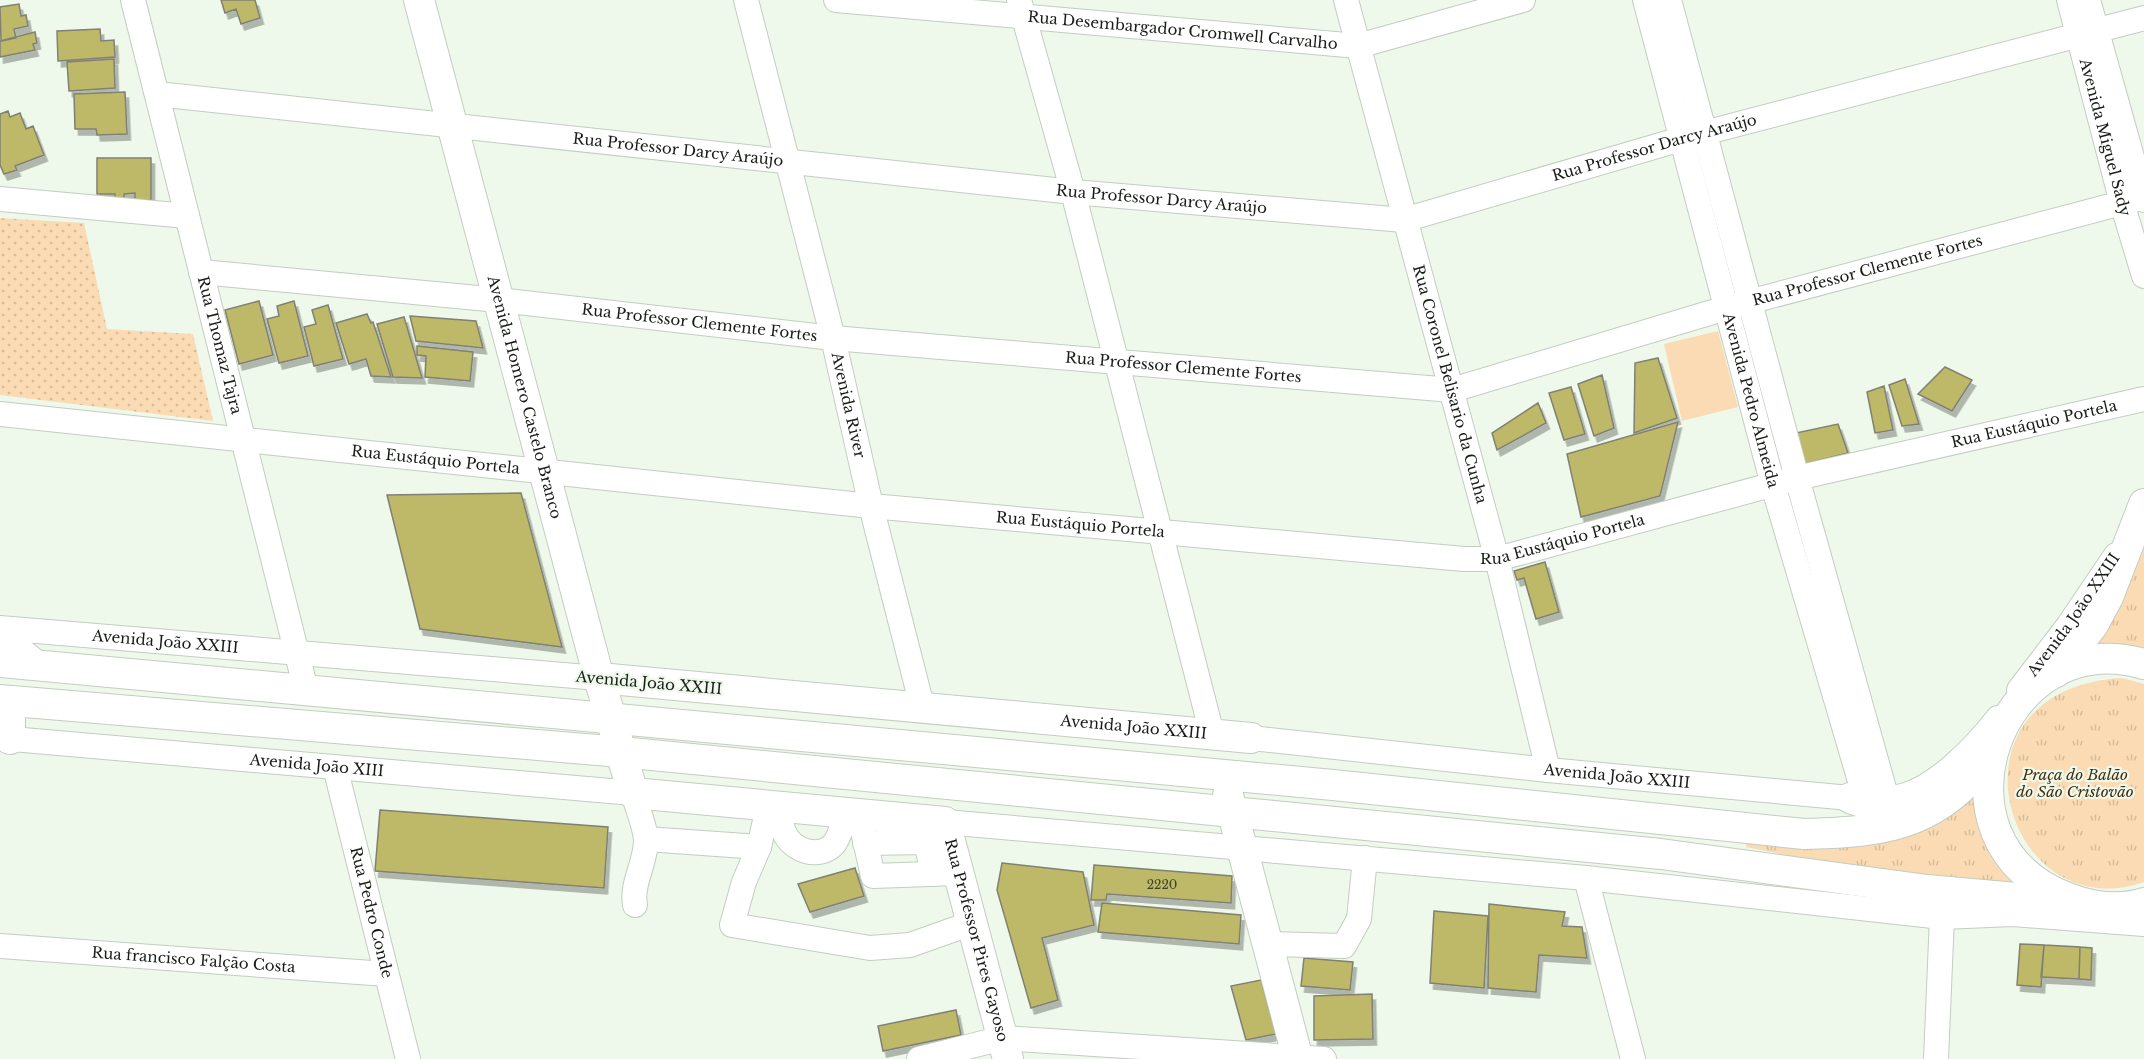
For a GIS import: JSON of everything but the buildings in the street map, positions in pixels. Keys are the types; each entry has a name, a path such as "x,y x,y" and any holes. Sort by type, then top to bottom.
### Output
{"main road":[{"name":"Avenida Homero Castelo Branco","path":"419,0 599,678 633,794"},
{"path":"0,662 1222,775 1804,834 1865,832 1918,818 1937,807 1971,778 1995,742 2008,714 2029,691 2054,673 2093,625 2108,597 2140,513"},
{"path":"0,636 35,665"},
{"path":"2054,673 2078,664 2103,660 2144,664"},
{"name":"Avenida João XXIII","path":"599,678 1251,738"},
{"path":"5,738 5,700 621,752 1661,854 1927,890 2113,907 2144,903"},
{"path":"1212,734 1268,944 1307,1058"},
{"path":"1995,742 1988,770 1988,793 1991,814 2002,842 2020,866 2042,886 2083,904"},
{"path":"1868,798 1878,808 1901,808 1958,790"},
{"path":"633,794 945,822"},
{"name":"Rua Professor Pires Gayoso","path":"945,822 946,873 972,923 1005,1049"},
{"path":"1835,876 1861,889 2013,914"},
{"path":"2113,907 2144,919"}],"street":[{"name":"Rua Thomaz Tajra","path":"133,0 306,690"},
{"name":"Avenida River","path":"746,0 833,338 871,506 922,706"},
{"name":"Rua Desembargador Cromwell Carvalho","path":"836,0 1021,8 1358,46 1523,0"},
{"name":"Rua Coronel Belisario da Cunha","path":"1346,0 1497,559 1548,770"},
{"name":"Avenida Pedro Almeida","path":"1646,0 1773,485 1868,798"},
{"name":"Avenida Pedro Almeida","path":"1669,0 1797,478 1868,798"},
{"name":"Avenida Miguel Sady","path":"2069,0 2087,33 2138,199 2144,276"},
{"name":"Avenida Miguel Sady","path":"2087,33 2088,0"},
{"path":"1021,8 1073,192 1212,734"},
{"name":"Rua Professor Darcy Araújo","path":"157,94 1073,192 1404,220 1706,132 2144,18"},
{"path":"0,199 187,216"},
{"name":"Rua Professor Clemente Fortes","path":"201,272 500,300 833,338 1452,390 1726,308 2138,199"},
{"name":"Rua Eustáquio Portela","path":"0,414 871,506 1464,559 1497,559 1797,478 2144,399"},
{"name":"Avenida João XXIII","path":"1251,738 1548,770 1868,798 1907,795 1931,783 1988,731 2068,626 2140,513"},
{"name":"Avenida João XXIII","path":"0,628 599,678"},
{"name":"Avenida João XIII","path":"5,738 633,794"},
{"name":"Rua Pedro Conde","path":"335,766 408,1059"},
{"path":"633,794 646,839 641,870 633,893 635,905"},
{"path":"773,808 784,833 794,846 807,852 825,851 836,843 852,814"},
{"path":"773,808 744,882 732,925 870,948 910,945 972,923"},
{"path":"852,814 866,843 873,876 946,873"},
{"path":"945,822 1243,850 1365,858 1586,878 1942,917 2013,914 2144,924"},
{"path":"646,839 759,847"},
{"path":"866,843 926,842 946,873"},
{"path":"1268,944 1344,946 1359,920 1365,858"},
{"path":"1586,878 1633,1059"},
{"path":"1936,1059 1942,917"},
{"name":"Rua francisco Falção Costa","path":"0,946 386,974"},
{"path":"919,1059 1005,1049 1307,1058"}],"green space":[{"path":"0,218 84,223 107,329 193,334 213,421 0,395"},
{"path":"1718,331 1738,407 1682,421 1664,344"},
{"path":"2144,549 2144,654 2089,652 2132,563"},
{"name":"Praça do Balão do São Cristovão","path":"2122,678 2144,684 2144,882 2095,888 2055,872 2026,842 2010,802 2009,760 2026,721 2063,692"},
{"path":"1976,790 1977,808 1987,847 2001,868 2023,892 1930,884 1746,847 1748,839 1803,843"}]}
